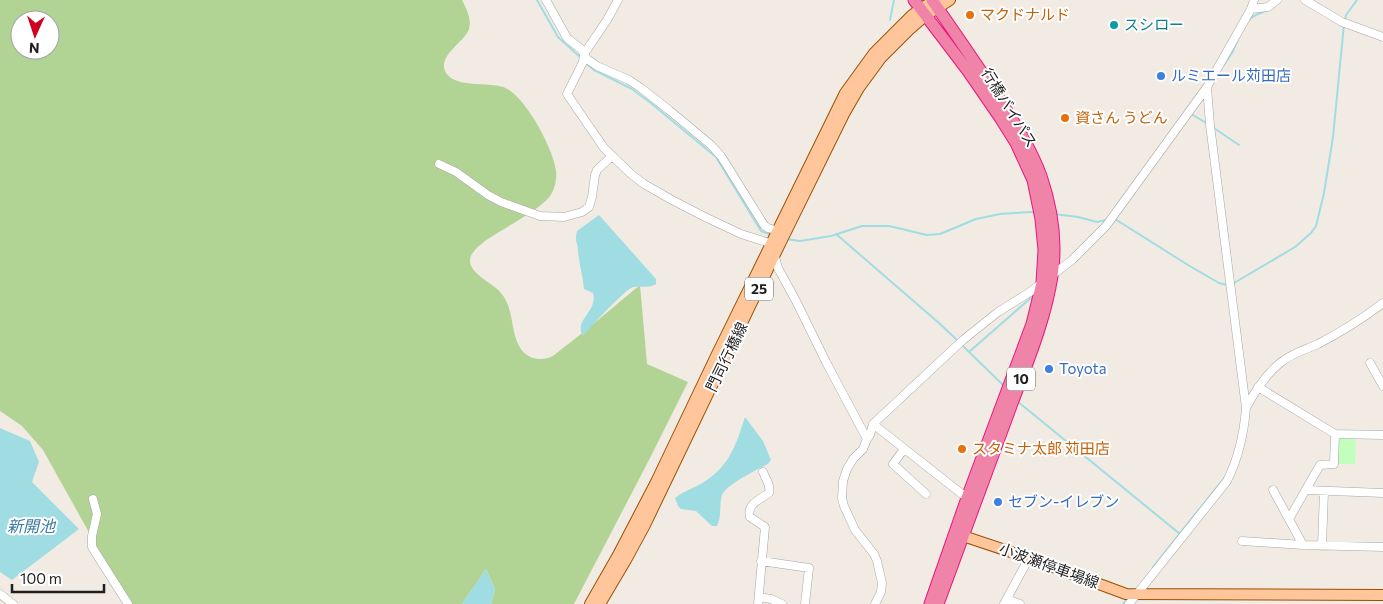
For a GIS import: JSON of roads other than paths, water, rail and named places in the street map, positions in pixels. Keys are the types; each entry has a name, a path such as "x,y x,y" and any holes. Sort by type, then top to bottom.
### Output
{"highway":[{"name":"行橋バイパス","path":"934,2 1019,130 1033,158 1041,176 1051,216 1053,241 1052,276 1040,327 959,534"},
{"name":"行橋バイパス","path":"920,8 968,71 1016,143 1033,180 1041,219 1043,242 1042,283 1032,324 967,498 959,534"},
{"name":"10","path":"930,604 959,534"},
{"name":"10","path":"938,604 959,534"}],"main road":[{"name":"門司行橋線","path":"590,604 618,556 775,245 859,88 920,8 934,2 950,0"},
{"name":"門司行橋線","path":"600,604 649,516 775,257 775,245"},
{"name":"小波瀬停車場線","path":"959,534 1126,594 1376,598"}],"street":[{"path":"546,0 567,38 581,49 587,59 597,66 630,80 711,145 721,156 764,226 782,232"},
{"path":"618,0 584,54 583,62 567,94 604,148 644,184 672,200 742,234 775,245"},
{"path":"875,604 881,592 882,583 877,561 874,554 855,530 842,498 843,481 847,469 853,459 863,449 873,424 963,340 998,312 1052,276 1072,260 1106,226 1206,87 1251,9 1254,0"},
{"path":"1251,9 1268,7 1277,0"},
{"path":"1304,0 1342,22 1383,37"},
{"path":"1129,604 1227,481 1234,468 1245,422 1246,408 1206,87"},
{"path":"439,164 456,172 501,202 540,216 564,217 582,212 589,207 597,170 612,156"},
{"path":"775,257 778,268 800,307 826,362 867,439"},
{"path":"1246,408 1265,378 1290,355 1312,347 1344,330 1383,303"},
{"path":"1370,363 1383,386"},
{"path":"1258,387 1335,434 1383,435"},
{"path":"873,424 967,498"},
{"path":"1289,519 1320,465 1334,464 1335,434"},
{"path":"904,449 894,464 926,494"},
{"path":"763,472 770,488 769,493 752,506 749,511 750,517 765,526 759,600 771,599 782,604"},
{"path":"1273,490 1303,545"},
{"path":"1306,490 1383,493"},
{"path":"1322,546 1324,491"},
{"path":"93,499 97,514 92,536 92,547 128,604"},
{"path":"1242,541 1322,546 1383,547"},
{"path":"1020,604 1006,602 1029,558"},
{"path":"761,562 809,568 805,604"},
{"path":"0,594 13,604"}],"water":[{"path":"599,215 656,279 656,284 633,287 608,309 583,336 581,325 594,300 593,293 584,289 576,235 577,231"},
{"path":"745,417 763,441 771,460 768,464 725,491 721,499 719,522 717,526 712,526 696,511 681,509 675,498 707,480 722,467 732,452"},
{"name":"新開池","path":"0,428 30,441 39,462 32,482 79,529 12,580 0,572"},
{"path":"486,569 495,589 491,604 462,604"}],"waterway":[{"path":"537,0 558,37 580,57"},
{"path":"890,20 894,0"},
{"path":"1345,20 1346,15 1357,0"},
{"path":"1249,20 1255,15 1275,6"},
{"path":"1234,283 1295,247 1316,226 1324,193 1333,137 1344,24"},
{"path":"1223,66 1232,53 1239,37"},
{"path":"585,62 594,70 632,89 716,157 761,231 772,235"},
{"path":"1191,114 1208,124"},
{"path":"1214,128 1239,145"},
{"path":"786,239 800,241 831,236 862,226 889,226 927,235 940,234 976,219 1000,214 1035,212"},
{"path":"1054,214 1097,222 1106,220"},
{"path":"1115,219 1188,265 1219,283 1227,285"},
{"path":"836,234 958,341"},
{"path":"969,352 1033,296"},
{"path":"961,344 1004,386"},
{"path":"1017,401 1180,534"},
{"path":"1153,567 1225,477"},
{"path":"1123,604 1128,598"}],"place":[{"name":"マクドナルド","path":"970,15"},
{"name":"スシロー","path":"1114,25"},
{"name":"ルミエール苅田店","path":"1161,76"},
{"name":"資さん うどん","path":"1065,118"},
{"name":"Toyota","path":"1049,369"},
{"name":"スタミナ太郎 苅田店","path":"962,449"},
{"name":"セブン-イレブン","path":"998,502"}]}
